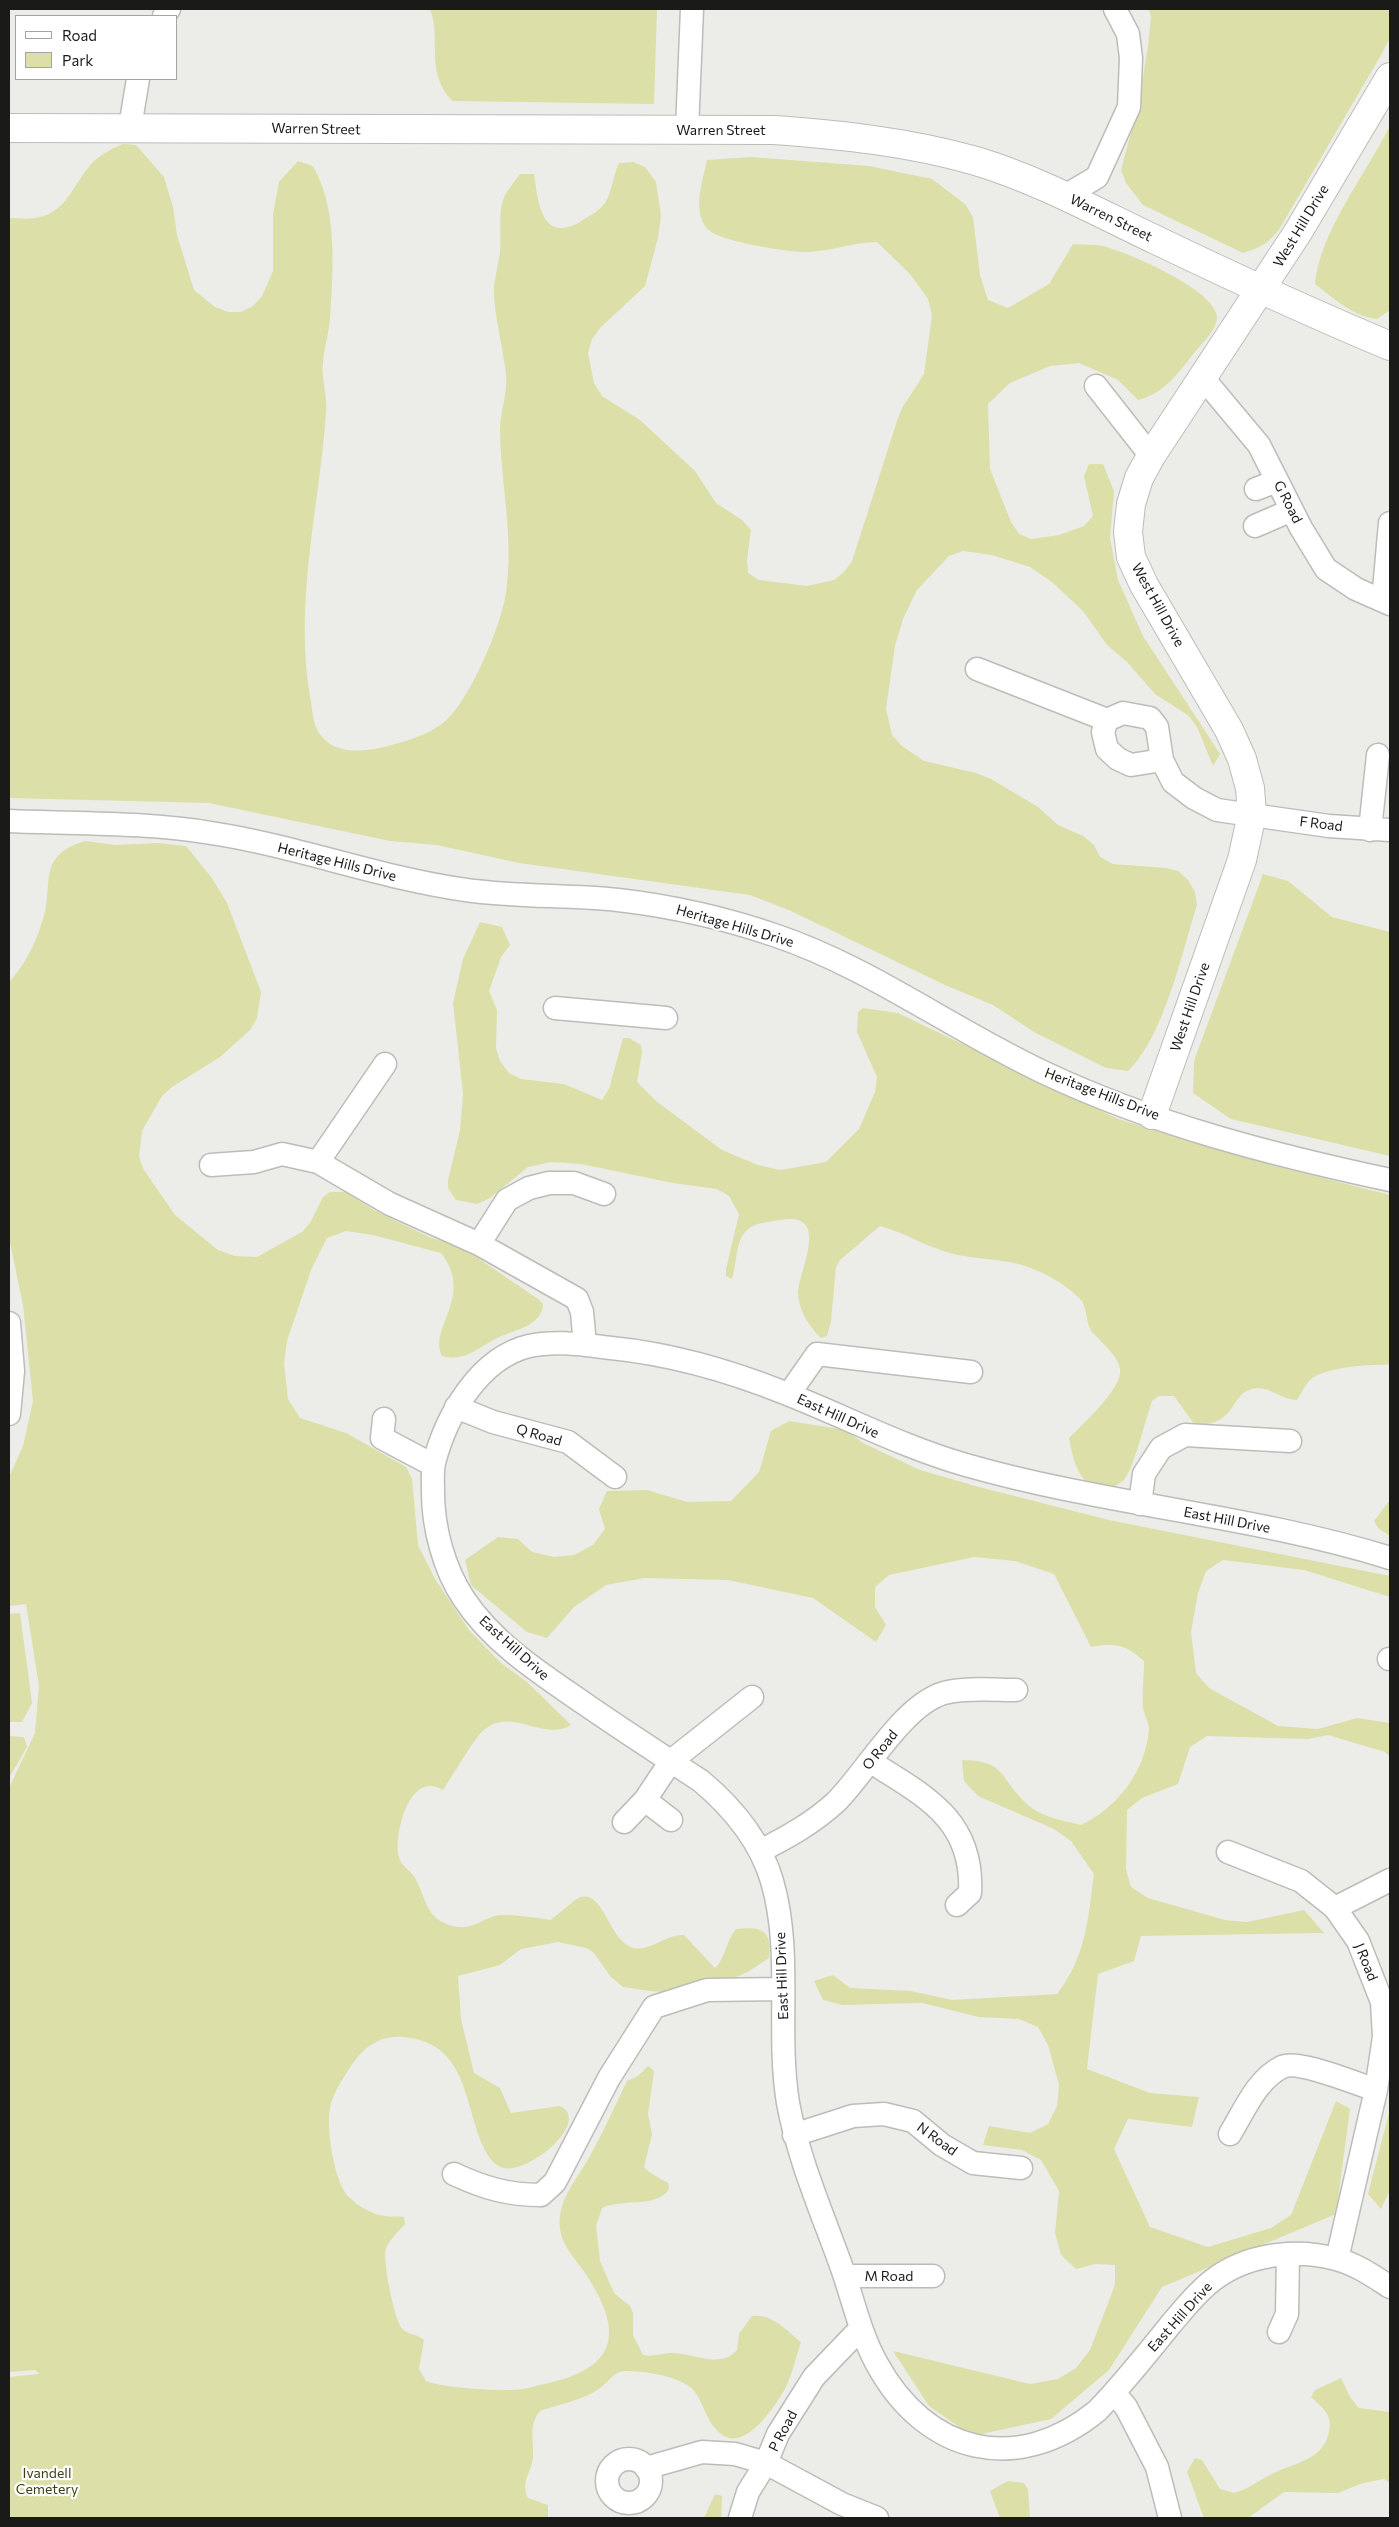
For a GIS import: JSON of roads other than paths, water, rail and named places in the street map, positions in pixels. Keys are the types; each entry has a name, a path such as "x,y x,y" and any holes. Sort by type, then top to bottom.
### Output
{"street":[{"path":"687,130 692,9"},
{"path":"1065,196 1097,178 1129,107 1131,58 1128,34 1115,9"},
{"name":"West Hill Drive","path":"1152,1115 1242,860 1252,814 1250,788 1242,759 1229,730 1144,585 1131,557 1128,532 1131,504 1139,478 1151,456 1261,290 1390,77"},
{"path":"130,127 138,80"},
{"name":"Warren Street","path":"9,128 774,130 876,139 927,148 977,162 1065,196 1261,290 1390,346"},
{"name":"G Road","path":"1204,378 1259,445 1292,510 1326,569 1356,589 1387,603"},
{"path":"1096,386 1151,456"},
{"path":"1256,489 1277,480"},
{"path":"1255,526 1292,510"},
{"path":"1387,603 1390,523"},
{"path":"977,669 1107,720 1123,713 1150,718 1157,728 1162,760 1130,766 1118,759 1107,749 1103,732 1107,720"},
{"path":"1378,754 1380,830"},
{"name":"F Road","path":"1162,760 1173,782 1194,798 1217,810 1252,814 1328,833 1380,830"},
{"name":"Heritage Hills Drive","path":"9,821 171,828 212,833 426,884 470,890 616,900 668,907 720,919 773,934 821,953 868,976 995,1047 1046,1073 1152,1115 1282,1155 1390,1180"},
{"path":"555,1008 666,1018"},
{"path":"318,1162 385,1064"},
{"path":"211,1165 254,1162 282,1154 318,1162 390,1204 479,1244 576,1299 582,1312 585,1345"},
{"path":"479,1244 507,1200 529,1188 549,1183 574,1182 604,1194"},
{"path":"9,1323 13,1371 9,1414"},
{"name":"East Hill Drive","path":"1390,1558 1267,1527 1140,1504 1020,1479 931,1454 875,1433 789,1394 709,1367 629,1350 585,1345 555,1343 527,1347 502,1358 481,1375 462,1397 456,1407 433,1465 433,1498 438,1535 449,1569 463,1598 484,1624 540,1674 701,1781 723,1800 744,1824 760,1851 772,1880 783,1943 786,2082 794,2135 846,2276 861,2328 876,2362 888,2382 911,2411 932,2428 956,2440 982,2447 1009,2449 1034,2445 1059,2437 1079,2425 1114,2393 1187,2305 1212,2280 1235,2266 1260,2258 1288,2254 1313,2254 1337,2259 1360,2269 1390,2287"},
{"path":"789,1394 817,1354 971,1372"},
{"name":"Q Road","path":"456,1407 493,1422 568,1442 615,1476"},
{"path":"384,1419 382,1438 433,1465"},
{"path":"1140,1504 1144,1474 1161,1448 1185,1435 1290,1441"},
{"name":"O Road","path":"760,1851 801,1830 834,1803 871,1762 911,1711 944,1693 1016,1690"},
{"path":"624,1822 645,1800 671,1761 752,1697"},
{"path":"871,1762 926,1796 946,1816 966,1848 971,1874 970,1893 957,1905"},
{"path":"645,1800 671,1820"},
{"name":"J Road","path":"1228,1852 1301,1881 1335,1908 1358,1941 1382,2002 1387,2038 1337,2259"},
{"path":"1335,1908 1390,1880"},
{"path":"454,2174 485,2189 522,2195 541,2195 554,2182 609,2078 654,2007 707,1990 783,1988"},
{"path":"1230,2134 1252,2098 1269,2076 1284,2066 1300,2066 1376,2090"},
{"name":"N Road","path":"794,2135 853,2116 884,2114 913,2121 942,2145 973,2163 1021,2168"},
{"path":"1279,2332 1287,2314 1288,2254"},
{"name":"M Road","path":"846,2276 932,2276"},
{"name":"P Road","path":"646,2468 710,2452 735,2454 766,2463 778,2434 814,2377 861,2328"},
{"path":"1114,2393 1126,2406 1157,2467 1170,2518"},
{"path":"740,2518 748,2492 766,2463 842,2504 877,2518"}],"park label":[{"name":"Ivandell Cemetery","path":"47,2482"}]}
